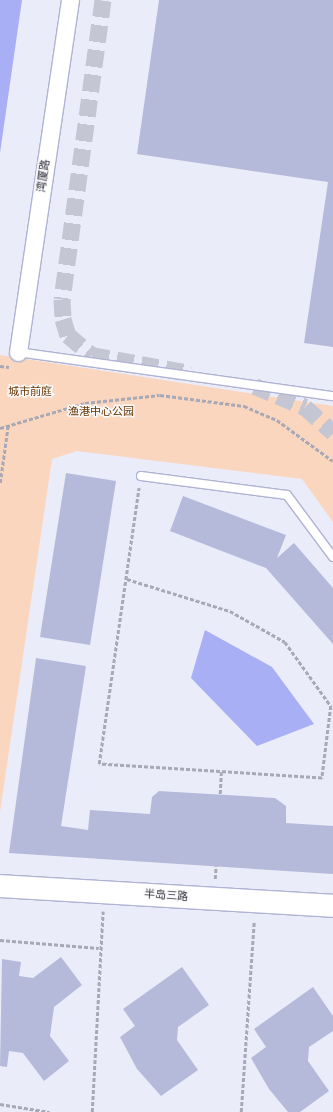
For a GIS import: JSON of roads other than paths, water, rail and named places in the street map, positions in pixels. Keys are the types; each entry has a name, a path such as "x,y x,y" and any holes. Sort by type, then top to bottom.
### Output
{"street":[{"name":"湾厦路","path":"18,352 70,0"},
{"name":"半岛三路","path":"0,886 333,906"}],"lane":[{"path":"18,352 333,396"},
{"path":"141,476 288,495 333,557"}],"water":[{"path":"0,0 22,0 0,153"},
{"path":"205,630 272,667 314,724 257,746 191,678"}],"tunnel":[{"path":"103,0 62,299 63,319 68,335 92,355 190,373"},
{"path":"255,386 305,407 333,432"}],"park label":[{"name":"城市前庭","path":"30,392"},
{"name":"渔港中心公园","path":"101,412"}]}
